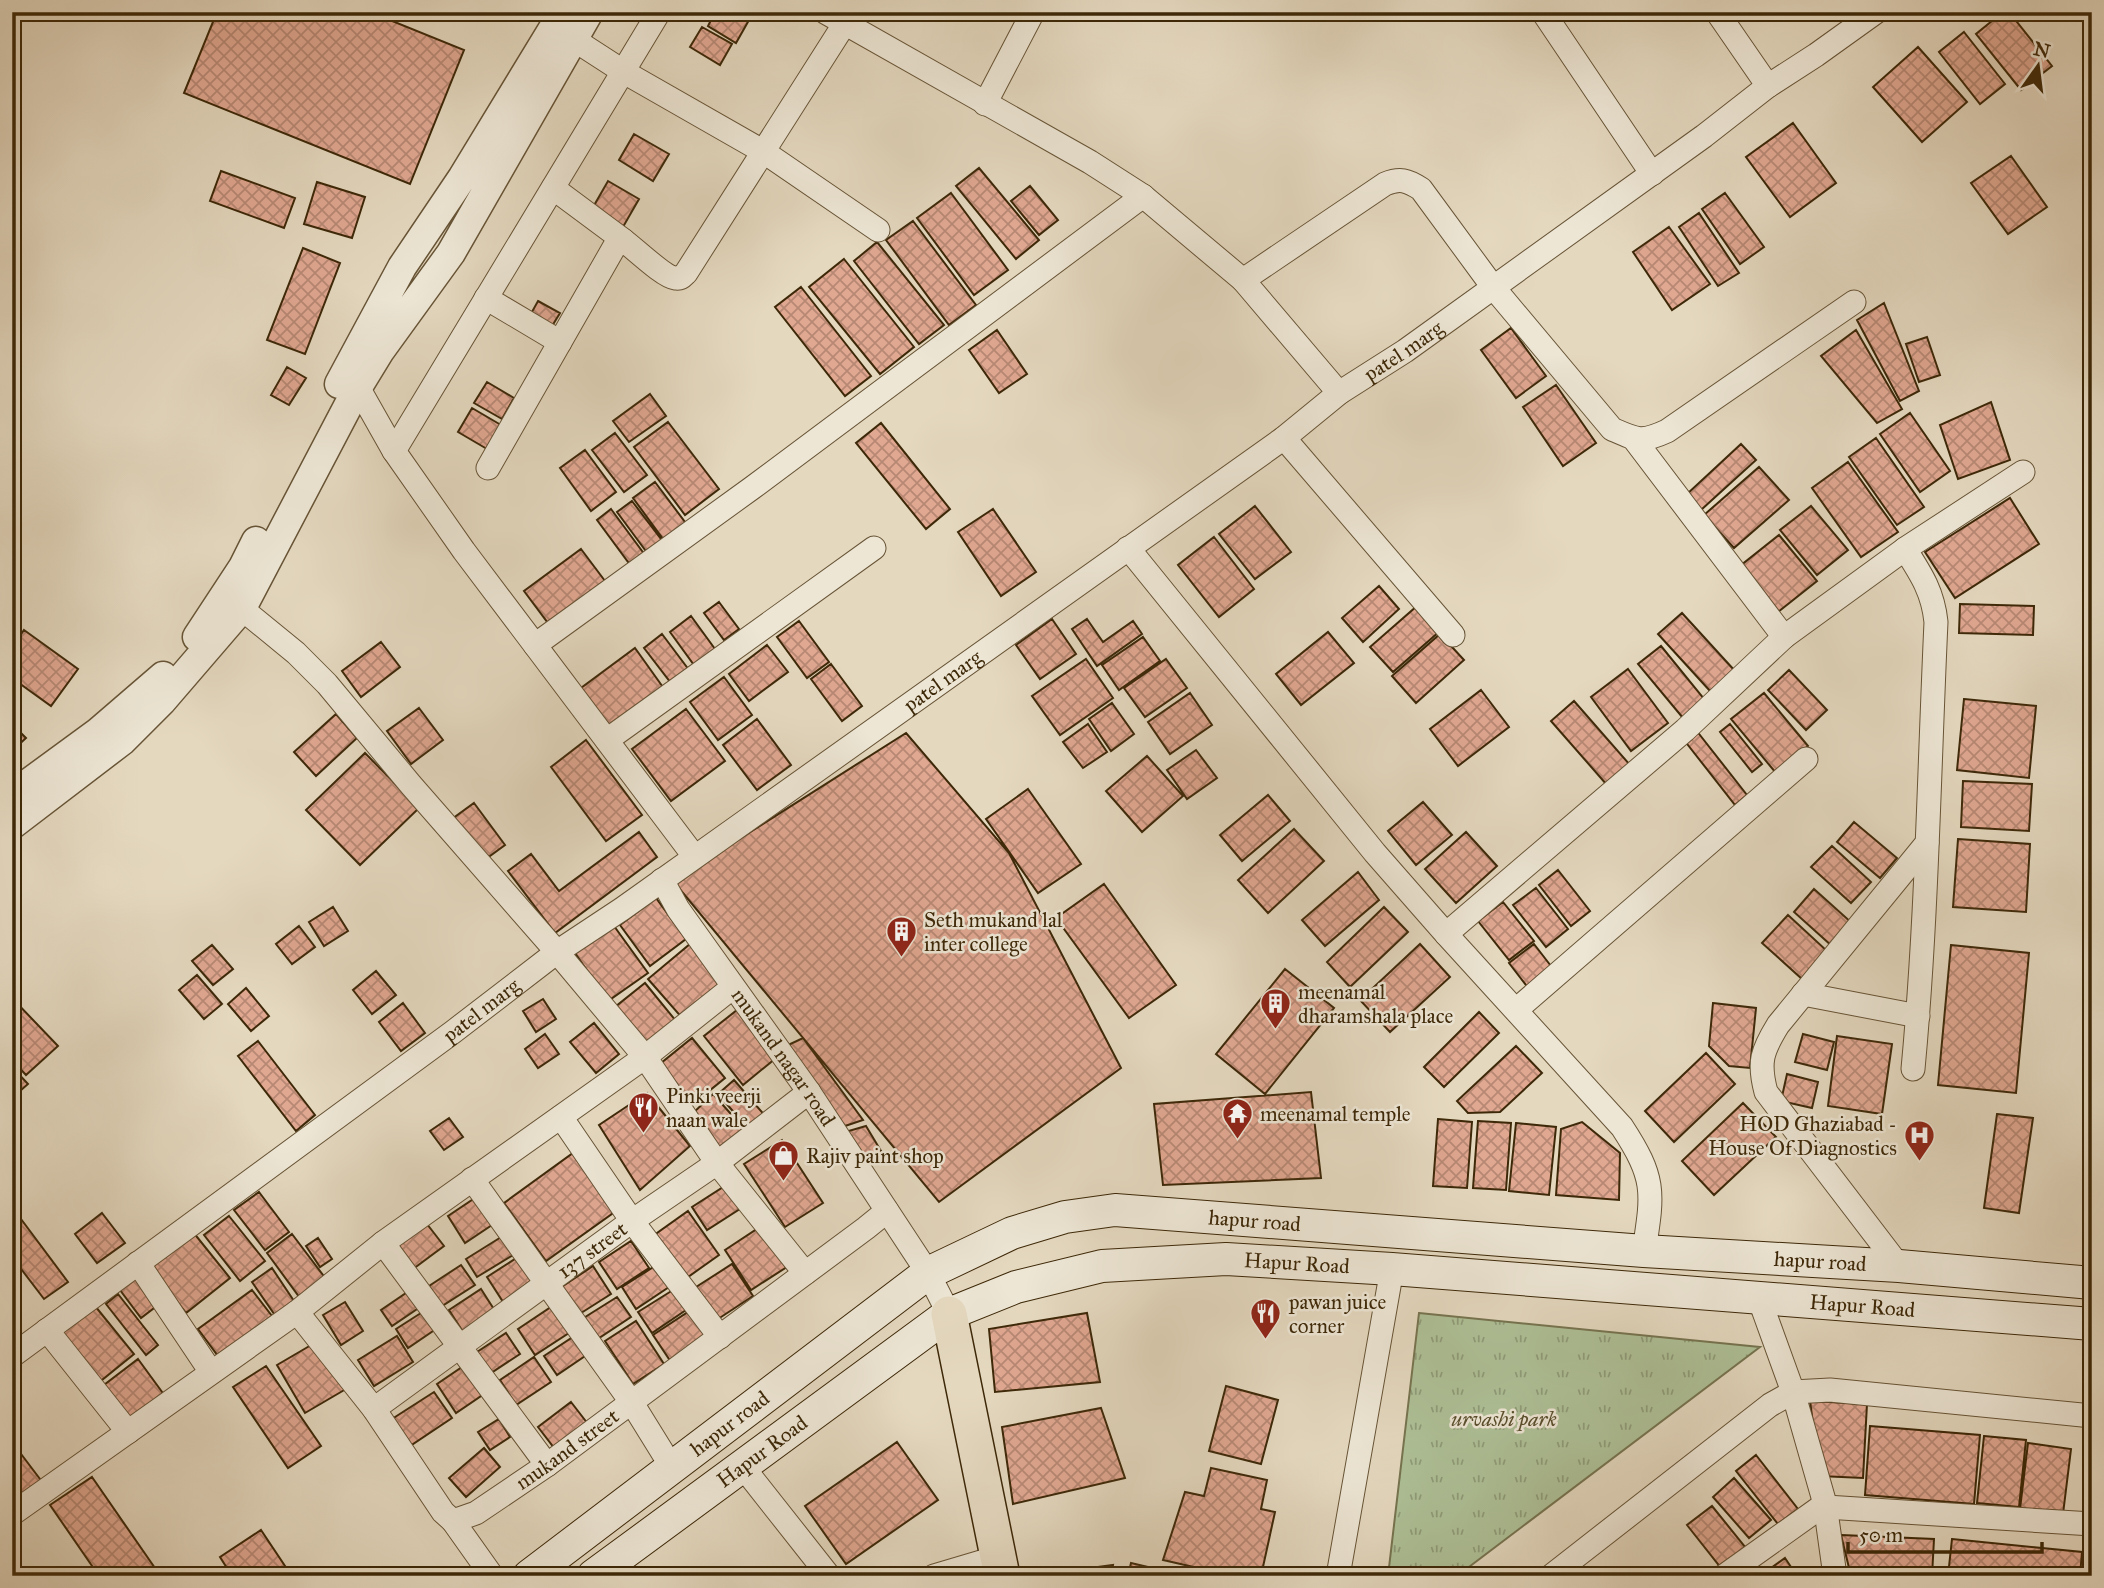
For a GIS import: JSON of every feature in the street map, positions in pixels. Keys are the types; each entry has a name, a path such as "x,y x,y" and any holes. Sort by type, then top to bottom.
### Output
{"main road":[{"name":"hapur road","path":"529,1576 928,1273 1012,1233 1065,1217 1115,1210 1643,1251 1899,1266 2092,1283"},
{"name":"Hapur Road","path":"593,1576 949,1314 1016,1287 1102,1266 1226,1259 1392,1269 2092,1324"},
{"path":"949,1314 1000,1566"}],"street":[{"path":"12,825 121,741 162,701 233,602 352,378 402,267 462,178 564,12"},
{"path":"352,378 380,351 452,253 589,12"},
{"path":"394,451 659,12"},
{"path":"985,104 1033,12"},
{"path":"1543,12 1652,174"},
{"path":"1717,12 1768,86"},
{"name":"patel marg","path":"12,1356 453,1032 557,952 622,909 1283,438 1339,393 1405,351 1652,174 1768,86 1876,12"},
{"path":"553,188 666,274 680,278 693,263 764,152 836,16 1090,162 1143,196 1243,280 1339,393"},
{"path":"573,39 624,72 764,152 878,230"},
{"path":"1243,280 1385,184 1397,179 1408,180 1421,189 1493,287 1612,429 1634,439 1650,438 1667,431 1854,302"},
{"path":"535,645 1143,196"},
{"path":"488,468 611,251 622,240"},
{"path":"486,298 560,342"},
{"path":"352,378 394,451 464,551 694,856"},
{"path":"1283,438 1453,635"},
{"path":"1634,439 1784,637"},
{"path":"1446,934 1685,730 1784,637 1905,549 2023,472"},
{"path":"607,740 874,548"},
{"path":"1128,548 1375,853 1622,1127 1640,1154 1649,1178 1651,1205 1643,1251"},
{"path":"1905,549 1928,586 1934,603 1936,622 1927,842 1913,1069"},
{"path":"12,795 98,732 162,677 233,602"},
{"path":"233,602 296,653 327,684 557,952 645,1057 717,1163 805,1273"},
{"path":"1516,1010 1806,759"},
{"path":"1899,1266 1766,1092 1760,1070 1766,1044 1778,1025 1927,842"},
{"name":"mukand nagar road","path":"662,880 678,909 809,1092 928,1273 949,1314"},
{"path":"12,1514 297,1312 383,1243 645,1057 733,987"},
{"path":"1803,994 1918,1016"},
{"name":"137 street","path":"374,1409 632,1221 717,1163 809,1092"},
{"path":"561,1117 632,1221 720,1336"},
{"path":"472,1179 632,1403 671,1466"},
{"name":"mukand street","path":"453,1521 476,1513 547,1465 887,1211"},
{"path":"383,1243 547,1465"},
{"path":"138,1263 211,1372"},
{"path":"1338,1576 1392,1269"},
{"path":"1759,1298 1793,1392 1826,1506 1835,1576"},
{"path":"297,1312 374,1409 443,1512 453,1521 492,1576"},
{"path":"47,1330 128,1432"},
{"path":"1551,1576 1770,1405 1793,1392 1830,1390 2092,1416"},
{"path":"743,1467 829,1576"},
{"path":"1724,1576 1826,1506 2092,1524"},
{"path":"934,1576 1000,1566"}],"green space":[{"name":"urvashi park","path":"1419,1313 1760,1347 1457,1576 1388,1576"}],"building":[{"path":"217,12 370,12 464,50 410,184 184,93"},
{"path":"715,12 737,12 749,20 736,43 708,26"},
{"path":"2003,12 2009,12 2052,66 2021,90 1976,34"},
{"path":"702,27 732,44 720,65 690,47"},
{"path":"1964,32 2005,84 1980,104 1939,52"},
{"path":"1918,47 1967,102 1922,142 1873,87"},
{"path":"1793,123 1836,183 1790,217 1746,157"},
{"path":"634,134 669,154 653,181 619,160"},
{"path":"2011,156 2047,207 2008,234 1971,183"},
{"path":"979,168 1039,240 1016,259 956,186"},
{"path":"221,171 295,198 284,228 210,201"},
{"path":"608,181 639,199 623,227 592,209"},
{"path":"317,182 365,197 352,238 304,224"},
{"path":"1030,186 1058,220 1039,235 1011,201"},
{"path":"951,193 1008,270 974,295 917,218"},
{"path":"1725,193 1764,247 1740,264 1702,209"},
{"path":"1699,213 1739,273 1718,286 1679,227"},
{"path":"913,221 976,305 949,325 886,240"},
{"path":"1669,227 1710,284 1672,310 1633,252"},
{"path":"877,242 944,325 919,344 854,261"},
{"path":"303,248 340,263 305,354 267,340"},
{"path":"844,259 914,347 880,374 809,287"},
{"path":"801,287 871,376 845,396 775,307"},
{"path":"538,301 560,313 549,331 528,319"},
{"path":"1884,303 1919,391 1900,401 1857,320"},
{"path":"1511,328 1546,376 1516,398 1481,350"},
{"path":"997,330 1027,374 999,393 969,350"},
{"path":"1856,330 1902,409 1877,423 1821,356"},
{"path":"1927,337 1940,375 1919,382 1906,344"},
{"path":"287,367 306,378 289,405 271,395"},
{"path":"487,382 514,398 502,419 474,403"},
{"path":"1556,385 1596,443 1563,466 1523,407"},
{"path":"650,394 666,416 629,442 613,421"},
{"path":"1991,402 2010,460 1958,479 1940,425"},
{"path":"472,408 501,425 487,449 458,432"},
{"path":"1910,413 1950,471 1920,492 1880,434"},
{"path":"668,422 719,489 685,515 634,447"},
{"path":"881,423 950,509 926,529 856,443"},
{"path":"615,433 647,475 624,492 592,450"},
{"path":"1876,438 1924,507 1897,525 1849,457"},
{"path":"1741,444 1756,460 1701,510 1687,494"},
{"path":"585,450 616,492 591,511 560,468"},
{"path":"1848,462 1898,532 1861,557 1812,488"},
{"path":"1759,467 1789,500 1734,548 1704,515"},
{"path":"655,482 688,526 666,543 633,498"},
{"path":"2010,498 2039,544 1955,598 1925,552"},
{"path":"632,501 664,543 648,554 617,512"},
{"path":"1255,506 1291,552 1255,579 1219,534"},
{"path":"1811,506 1848,550 1817,575 1780,530"},
{"path":"611,509 645,555 631,566 597,520"},
{"path":"993,509 1036,572 1001,596 958,532"},
{"path":"1779,535 1817,581 1773,616 1735,570"},
{"path":"1214,537 1254,589 1219,617 1178,565"},
{"path":"581,549 608,585 551,627 524,591"},
{"path":"1379,586 1399,609 1363,642 1342,618"},
{"path":"719,602 739,629 724,640 704,613"},
{"path":"1960,604 2034,606 2033,635 1959,633"},
{"path":"1417,606 1440,631 1393,672 1370,647"},
{"path":"1682,613 1735,671 1711,692 1658,634"},
{"path":"691,616 715,649 694,665 670,632"},
{"path":"1052,619 1076,654 1040,679 1016,645"},
{"path":"1087,619 1103,642 1133,621 1142,634 1097,666 1072,629"},
{"path":"799,621 829,662 807,678 777,637"},
{"path":"24,630 78,669 51,706 12,678 12,647"},
{"path":"1328,632 1354,663 1301,705 1276,674"},
{"path":"662,634 689,670 671,683 644,648"},
{"path":"1440,634 1464,660 1416,703 1392,676"},
{"path":"1143,637 1160,661 1119,690 1102,665"},
{"path":"381,642 400,667 361,697 342,671"},
{"path":"767,645 788,672 749,701 729,674"},
{"path":"1661,646 1705,700 1683,718 1638,664"},
{"path":"635,648 665,690 612,729 581,688"},
{"path":"1086,659 1113,698 1060,735 1032,696"},
{"path":"1166,659 1187,688 1145,717 1124,688"},
{"path":"831,664 862,706 842,721 811,679"},
{"path":"1628,669 1668,723 1631,751 1591,697"},
{"path":"1789,670 1827,710 1806,730 1768,690"},
{"path":"724,677 752,715 718,740 690,702"},
{"path":"1481,690 1509,727 1458,766 1430,729"},
{"path":"1190,693 1212,725 1170,754 1148,722"},
{"path":"1764,693 1808,746 1776,773 1731,719"},
{"path":"1964,699 2036,706 2029,778 1957,770"},
{"path":"1574,701 1630,765 1607,785 1551,721"},
{"path":"1112,703 1134,734 1111,751 1089,719"},
{"path":"419,708 443,740 411,764 387,731"},
{"path":"686,709 725,761 671,801 632,749"},
{"path":"336,714 357,738 316,776 294,752"},
{"path":"757,719 791,765 757,790 723,745"},
{"path":"12,724 26,738 12,751"},
{"path":"1088,724 1107,752 1083,768 1063,742"},
{"path":"1730,724 1762,764 1752,772 1720,732"},
{"path":"1696,730 1747,795 1735,805 1684,740"},
{"name":"Seth mukand lal inter college","path":"906,733 1009,853 1121,1068 939,1202 673,881"},
{"path":"586,740 642,815 606,841 551,767"},
{"path":"1196,750 1217,778 1187,799 1167,770"},
{"path":"365,753 419,808 360,865 306,810"},
{"path":"1147,756 1183,796 1142,832 1106,791"},
{"path":"1963,781 2032,784 2029,831 1961,827"},
{"path":"1028,789 1081,864 1038,893 986,819"},
{"path":"1268,795 1290,821 1242,861 1220,835"},
{"path":"1423,802 1452,835 1416,865 1388,831"},
{"path":"474,803 505,845 483,861 452,819"},
{"path":"1854,822 1897,858 1880,878 1837,842"},
{"path":"1294,829 1324,861 1268,913 1238,880"},
{"path":"639,832 657,857 555,933 508,871 531,854 559,891"},
{"path":"1466,832 1497,866 1456,903 1425,869"},
{"path":"1958,839 2030,844 2026,912 1953,907"},
{"path":"1832,846 1871,882 1851,903 1811,867"},
{"path":"1558,870 1590,911 1571,926 1539,885"},
{"path":"1358,872 1379,900 1325,946 1302,920"},
{"path":"1104,884 1176,985 1129,1018 1056,918"},
{"path":"1536,888 1568,929 1546,947 1513,905"},
{"path":"1814,889 1853,924 1832,946 1794,912"},
{"path":"656,898 686,939 650,966 620,925"},
{"path":"1503,902 1534,941 1509,960 1478,921"},
{"path":"333,907 348,931 324,946 309,922"},
{"path":"1384,907 1408,932 1350,987 1327,962"},
{"path":"1788,915 1827,951 1802,979 1762,943"},
{"path":"299,926 315,947 292,964 276,944"},
{"path":"614,926 648,973 608,1001 575,953"},
{"path":"690,944 725,985 684,1020 648,979"},
{"path":"1420,944 1450,977 1390,1032 1360,1000"},
{"path":"1534,944 1554,970 1529,989 1509,963"},
{"path":"212,945 233,969 213,985 192,961"},
{"path":"1951,945 2029,953 2016,1093 1938,1085"},
{"name":"meenamal dharamshala place","path":"1285,969 1334,1008 1265,1094 1216,1054"},
{"path":"376,971 396,995 372,1014 353,990"},
{"path":"197,975 222,1004 204,1019 179,990"},
{"path":"645,983 676,1021 646,1045 615,1007"},
{"path":"246,988 269,1016 251,1031 228,1004"},
{"path":"12,998 58,1046 26,1075 12,1060"},
{"path":"543,999 556,1019 536,1032 523,1011"},
{"path":"403,1003 425,1033 401,1051 379,1022"},
{"path":"1713,1003 1756,1008 1750,1068 1729,1066 1709,1046"},
{"path":"737,1010 776,1058 743,1085 704,1036"},
{"path":"1479,1012 1499,1033 1444,1087 1424,1067"},
{"path":"594,1023 619,1054 596,1073 570,1042"},
{"path":"545,1034 559,1054 538,1068 525,1049"},
{"path":"1803,1034 1834,1042 1827,1070 1795,1062"},
{"path":"1837,1036 1892,1044 1882,1114 1828,1106"},
{"path":"692,1038 725,1078 688,1108 655,1068"},
{"path":"803,1038 863,1120 842,1127 784,1047"},
{"path":"258,1041 315,1115 296,1131 238,1056"},
{"path":"1516,1046 1542,1073 1500,1112 1468,1113 1457,1101"},
{"path":"1706,1053 1735,1084 1674,1142 1645,1111"},
{"path":"12,1067 28,1084 12,1098"},
{"path":"1787,1074 1818,1082 1812,1108 1781,1101"},
{"path":"734,1080 767,1118 751,1132 718,1094"},
{"name":"meenamal temple","path":"1311,1092 1321,1178 1163,1185 1154,1104"},
{"name":"Pinki veerji naan wale","path":"647,1093 690,1146 640,1190 599,1125"},
{"path":"713,1094 748,1133 725,1153 691,1115"},
{"path":"1743,1103 1776,1137 1714,1195 1682,1161"},
{"path":"1997,1114 2033,1118 2019,1213 1984,1208"},
{"path":"449,1118 463,1137 444,1150 430,1131"},
{"path":"1438,1119 1472,1122 1467,1188 1433,1186"},
{"path":"1478,1121 1511,1123 1506,1190 1473,1188"},
{"path":"1582,1122 1620,1153 1619,1200 1556,1195 1561,1129"},
{"path":"1516,1123 1556,1127 1549,1195 1509,1191"},
{"path":"866,1126 884,1156 865,1163 845,1132"},
{"name":"Rajiv paint shop","path":"782,1140 823,1203 785,1227 744,1164"},
{"path":"573,1153 616,1211 546,1261 504,1203"},
{"path":"728,1184 743,1207 707,1230 692,1207"},
{"path":"259,1192 289,1232 265,1250 234,1210"},
{"path":"478,1196 495,1223 465,1243 448,1216"},
{"path":"688,1211 719,1255 681,1282 650,1238"},
{"path":"102,1213 125,1243 97,1263 75,1234"},
{"path":"229,1216 265,1261 240,1281 204,1235"},
{"path":"21,1219 68,1282 44,1299 12,1257 12,1226"},
{"path":"427,1224 444,1246 409,1272 392,1250"},
{"path":"763,1225 790,1265 751,1290 725,1250"},
{"path":"193,1232 230,1278 186,1313 149,1267"},
{"path":"292,1234 326,1279 300,1298 267,1253"},
{"path":"506,1234 518,1252 477,1277 466,1259"},
{"path":"318,1238 332,1259 320,1267 306,1246"},
{"path":"631,1241 649,1268 617,1289 599,1262"},
{"path":"518,1257 538,1288 507,1308 487,1277"},
{"path":"732,1264 753,1296 715,1321 693,1289"},
{"path":"461,1265 475,1285 442,1306 429,1286"},
{"path":"593,1266 611,1294 578,1315 560,1288"},
{"path":"655,1266 669,1287 636,1309 622,1287"},
{"path":"272,1268 296,1304 277,1318 252,1282"},
{"path":"137,1277 158,1305 141,1318 120,1290"},
{"path":"412,1289 423,1305 392,1326 381,1310"},
{"path":"481,1289 497,1314 465,1335 449,1310"},
{"path":"252,1290 272,1316 218,1356 198,1329"},
{"path":"673,1290 686,1310 652,1333 638,1312"},
{"path":"118,1294 158,1345 146,1355 106,1304"},
{"path":"617,1297 631,1317 596,1340 582,1319"},
{"path":"91,1301 134,1354 97,1384 54,1331"},
{"path":"345,1302 363,1331 341,1345 323,1315"},
{"path":"554,1305 572,1331 535,1355 518,1329"},
{"path":"691,1310 709,1337 671,1362 653,1335"},
{"path":"424,1311 436,1329 408,1348 396,1329"},
{"path":"1087,1313 1100,1382 995,1392 989,1329"},
{"path":"636,1321 664,1364 633,1384 605,1341"},
{"path":"506,1333 520,1354 491,1373 477,1352"},
{"path":"579,1333 591,1352 557,1375 544,1356"},
{"path":"397,1336 413,1362 374,1386 358,1360"},
{"path":"318,1341 346,1389 305,1413 277,1365"},
{"path":"534,1357 551,1382 516,1405 500,1380"},
{"path":"138,1359 165,1396 131,1421 104,1385"},
{"path":"468,1363 487,1392 456,1413 437,1384"},
{"path":"266,1366 321,1446 288,1468 233,1387"},
{"path":"1226,1386 1278,1400 1261,1464 1209,1451"},
{"path":"434,1392 452,1418 410,1446 392,1419"},
{"path":"1810,1401 1867,1404 1863,1478 1820,1476"},
{"path":"571,1402 588,1424 555,1449 538,1427"},
{"path":"1101,1408 1125,1478 1013,1504 1002,1427"},
{"path":"499,1419 510,1437 490,1450 478,1432"},
{"path":"1870,1426 1980,1435 1974,1504 1865,1495"},
{"path":"1984,1436 2026,1440 2019,1507 1977,1503"},
{"path":"12,1442 46,1487 12,1500"},
{"path":"897,1442 938,1500 846,1564 805,1506"},
{"path":"2028,1443 2071,1449 2063,1514 2020,1509"},
{"path":"484,1448 500,1467 466,1497 449,1478"},
{"path":"1756,1455 1798,1509 1778,1524 1736,1471"},
{"path":"1211,1468 1267,1480 1261,1509 1275,1512 1261,1576 1233,1576 1163,1560 1185,1492 1204,1496"},
{"path":"92,1477 157,1571 150,1576 99,1576 50,1505"},
{"path":"1734,1478 1771,1520 1749,1538 1713,1497"},
{"path":"1712,1506 1750,1553 1725,1573 1687,1525"},
{"path":"261,1530 285,1566 269,1576 232,1576 220,1557"},
{"path":"1841,1535 1934,1539 1932,1576 1851,1576"},
{"path":"1952,1539 2082,1552 2080,1576 1948,1576"},
{"path":"1785,1558 1797,1576 1760,1576"},
{"path":"1131,1563 1178,1574 1178,1576 1128,1576"},
{"path":"1113,1565 1111,1576 1031,1576"}],"place":[{"name":"Seth mukand lal inter college","path":"901,959"},
{"name":"meenamal dharamshala place","path":"1275,1031"},
{"name":"Pinki veerji naan wale","path":"643,1135"},
{"name":"meenamal temple","path":"1237,1141"},
{"name":"HOD Ghaziabad - House Of Diagnostics","path":"1920,1163"},
{"name":"Rajiv paint shop","path":"783,1183"},
{"name":"pawan juice corner","path":"1266,1341"}]}
